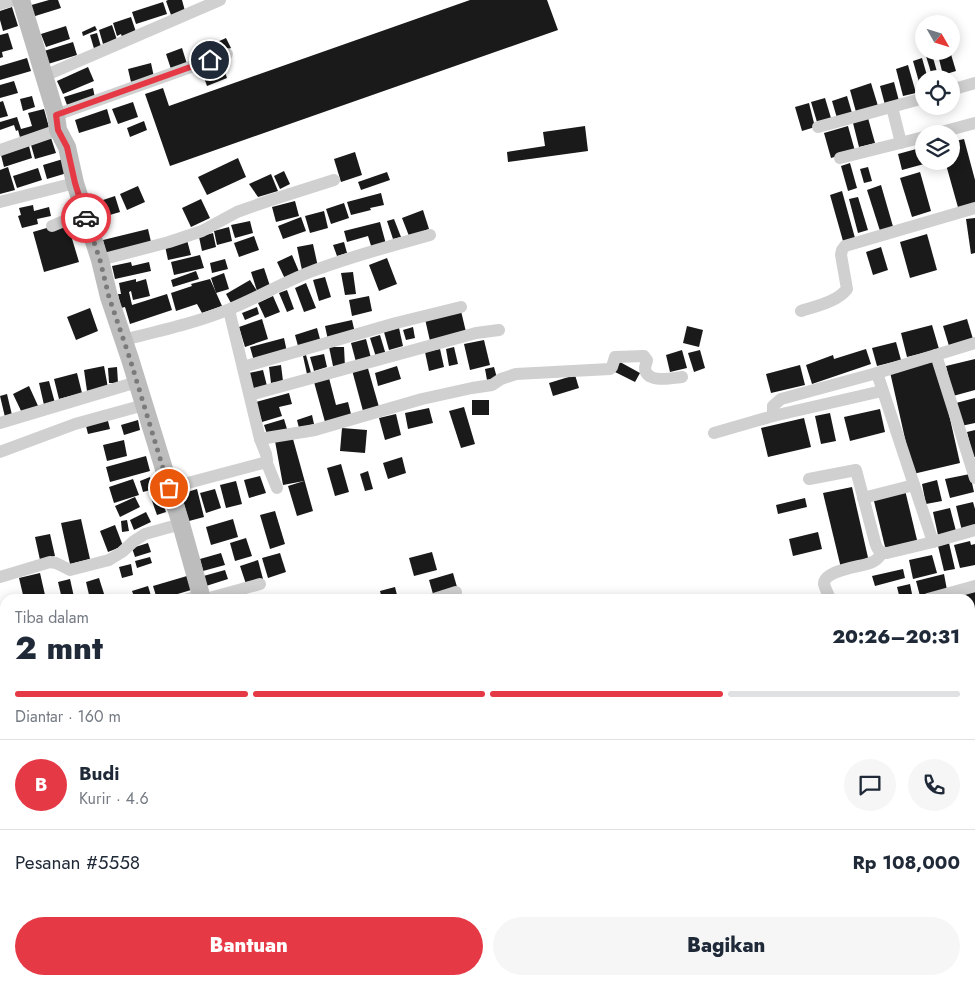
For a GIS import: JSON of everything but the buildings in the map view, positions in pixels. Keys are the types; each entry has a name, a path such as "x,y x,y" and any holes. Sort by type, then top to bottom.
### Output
{"street":[{"path":"0,4 14,0"},
{"path":"21,0 57,122 67,147 75,183 100,260 109,297 181,524 198,594"},
{"path":"44,76 220,0"},
{"path":"0,150 57,122 227,54"},
{"path":"960,88 975,84"},
{"path":"818,126 915,101"},
{"path":"892,107 901,143"},
{"path":"960,127 975,123"},
{"path":"840,158 915,139"},
{"path":"100,260 202,231 237,212 268,200 334,180"},
{"path":"0,202 75,183"},
{"path":"801,311 836,298 847,289 841,255 845,246 975,208"},
{"path":"52,226 84,212"},
{"path":"123,340 195,322 229,310 282,284 348,258 430,234"},
{"path":"243,367 396,323 461,307"},
{"path":"229,310 260,439 266,454 266,462 277,488"},
{"path":"250,395 476,333 499,330"},
{"path":"773,416 772,406 781,399 975,344"},
{"path":"936,355 975,478"},
{"path":"260,439 315,430 422,399 492,385 501,379 516,374 610,368 615,357 644,356 647,360 645,369 654,379 682,377"},
{"path":"877,373 933,542"},
{"path":"0,423 137,382"},
{"path":"714,433 773,416 882,391"},
{"path":"0,452 75,424 144,405"},
{"path":"169,488 266,462"},
{"path":"809,479 856,470 875,542 882,553"},
{"path":"863,498 914,485"},
{"path":"0,578 50,562 70,570 109,560 145,534 181,524"},
{"path":"882,553 933,542 975,530"},
{"path":"828,594 824,584 829,576 835,572 871,563 879,558 882,553"},
{"path":"216,594 260,584"},
{"path":"946,594 975,586"},
{"path":"450,594 456,592"}],"way so far":[{"path":"86,218 169,488"}],"route":[{"path":"86,218 75,183 67,147 58,130 56,115 210,60"}]}
